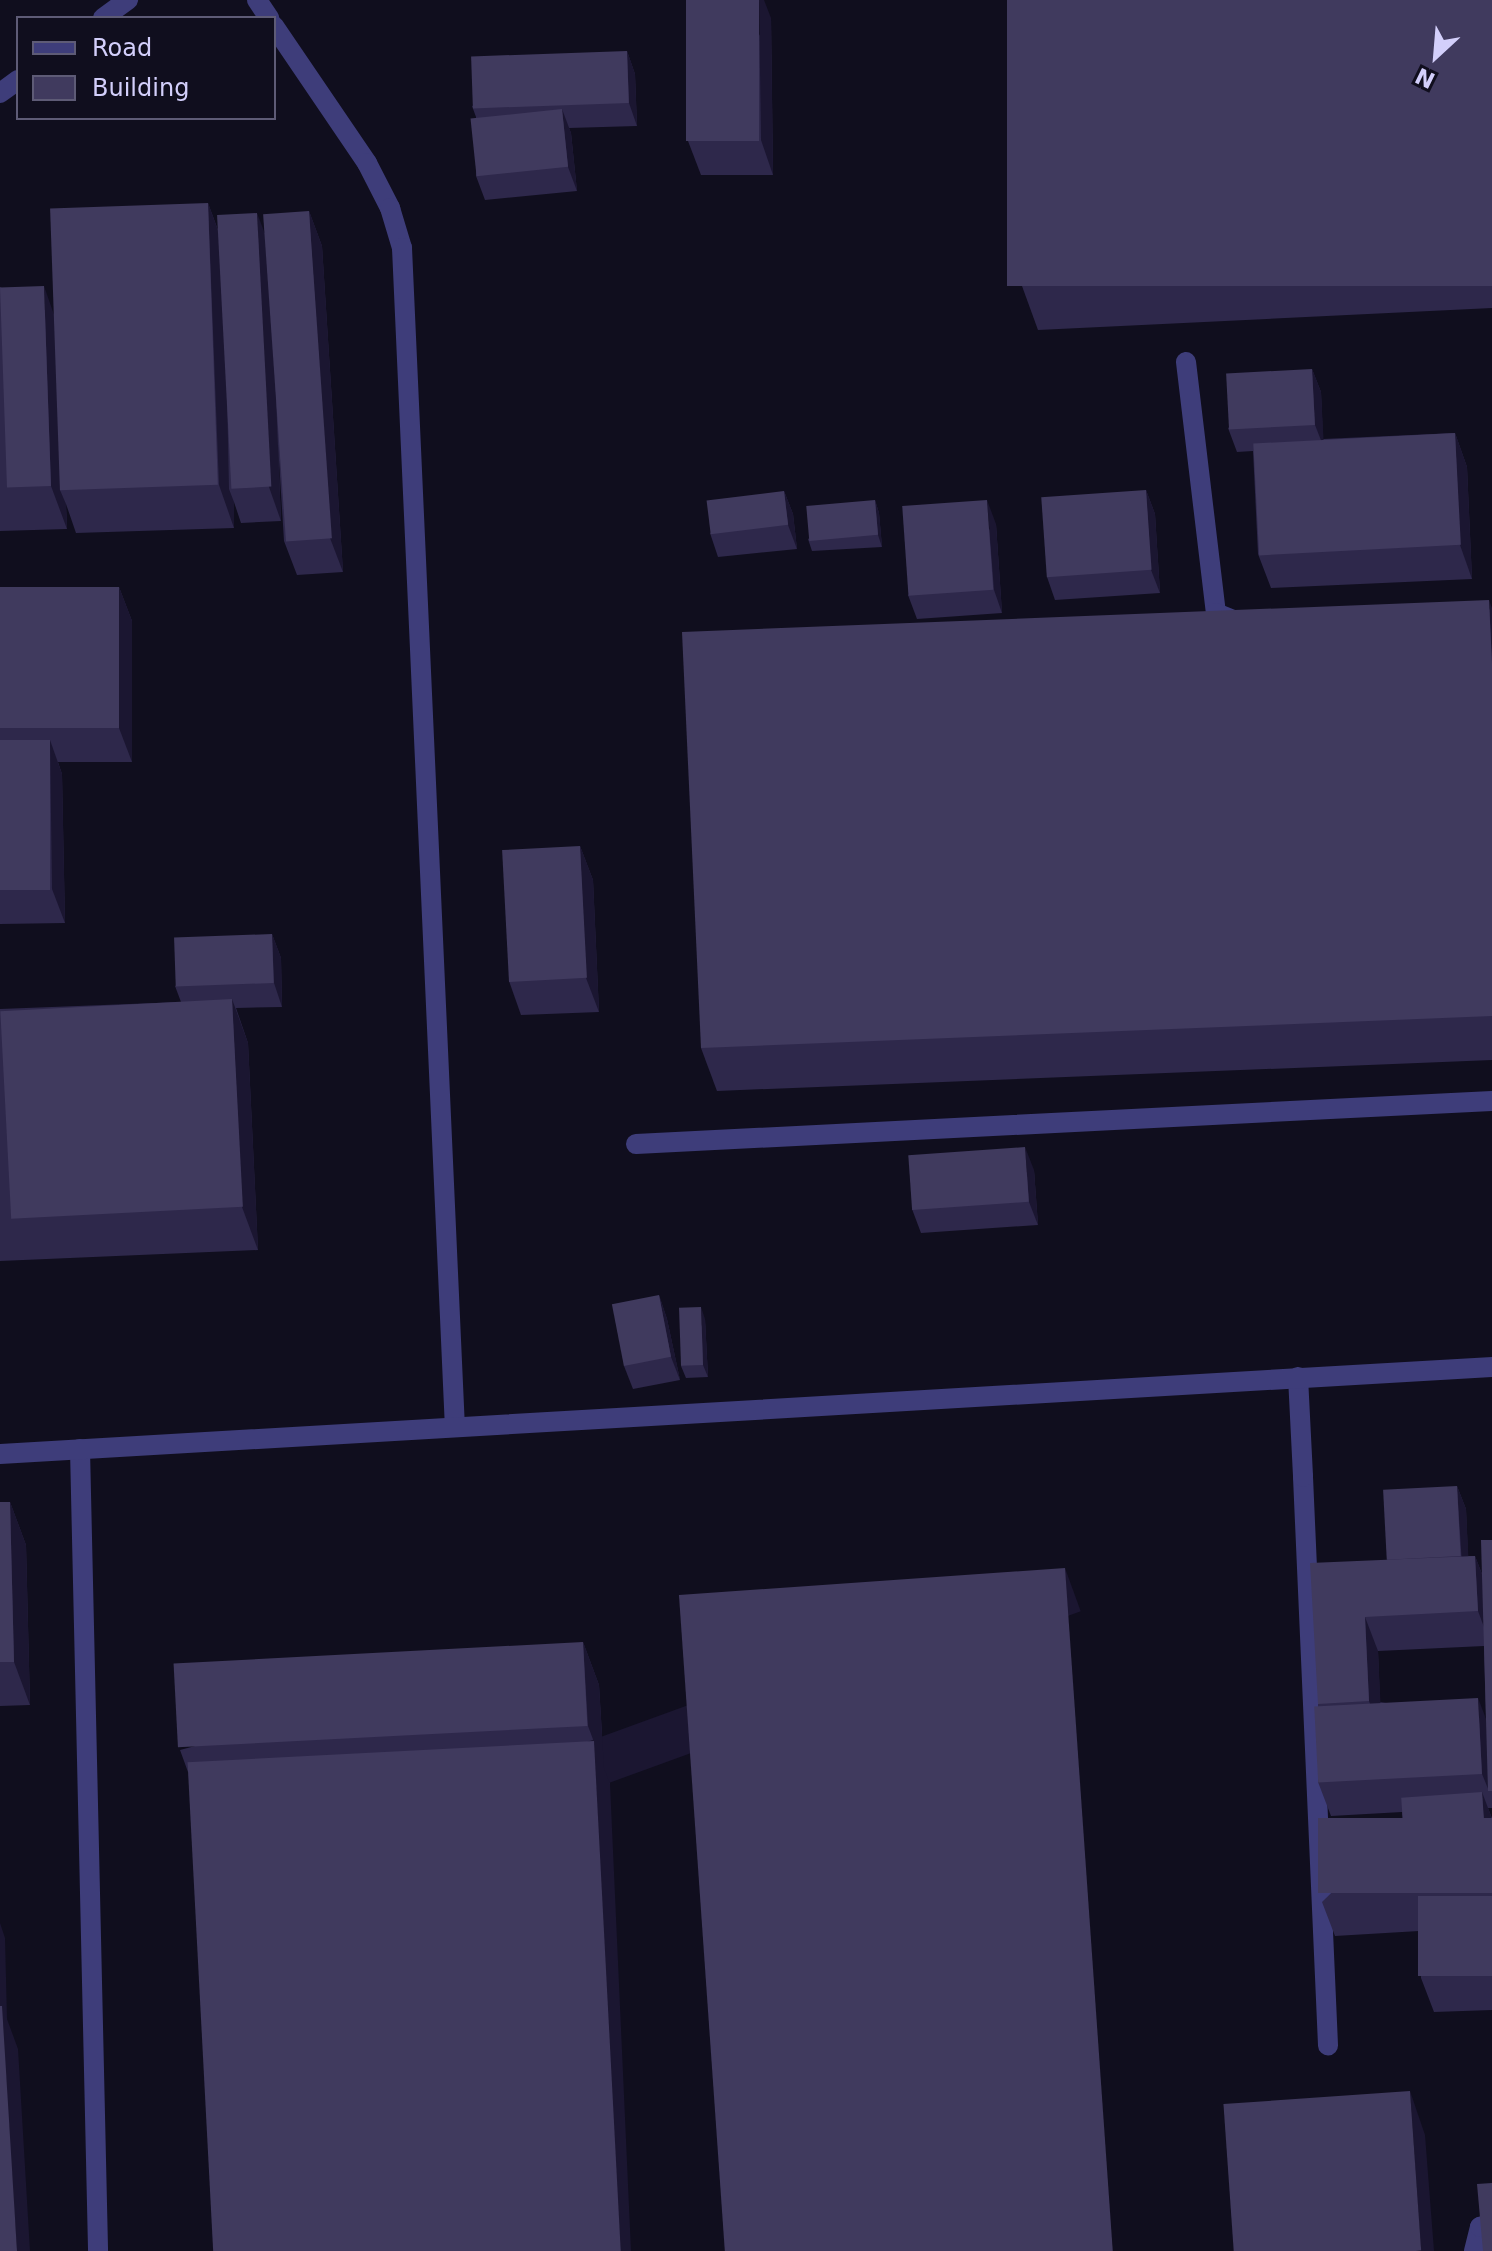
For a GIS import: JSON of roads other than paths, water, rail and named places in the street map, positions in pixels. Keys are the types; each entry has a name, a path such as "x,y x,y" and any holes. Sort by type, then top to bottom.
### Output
{"street":[{"path":"106,16 128,0"},
{"path":"276,29 367,163 390,208 402,248 455,1427"},
{"path":"1186,362 1216,613 1229,621 1260,619"},
{"path":"636,1144 1492,1101"},
{"path":"0,1454 1492,1367"},
{"path":"1298,1377 1328,2045"},
{"path":"80,1449 98,2251"},
{"path":"1474,2251 1480,2227 1492,2223"}]}
